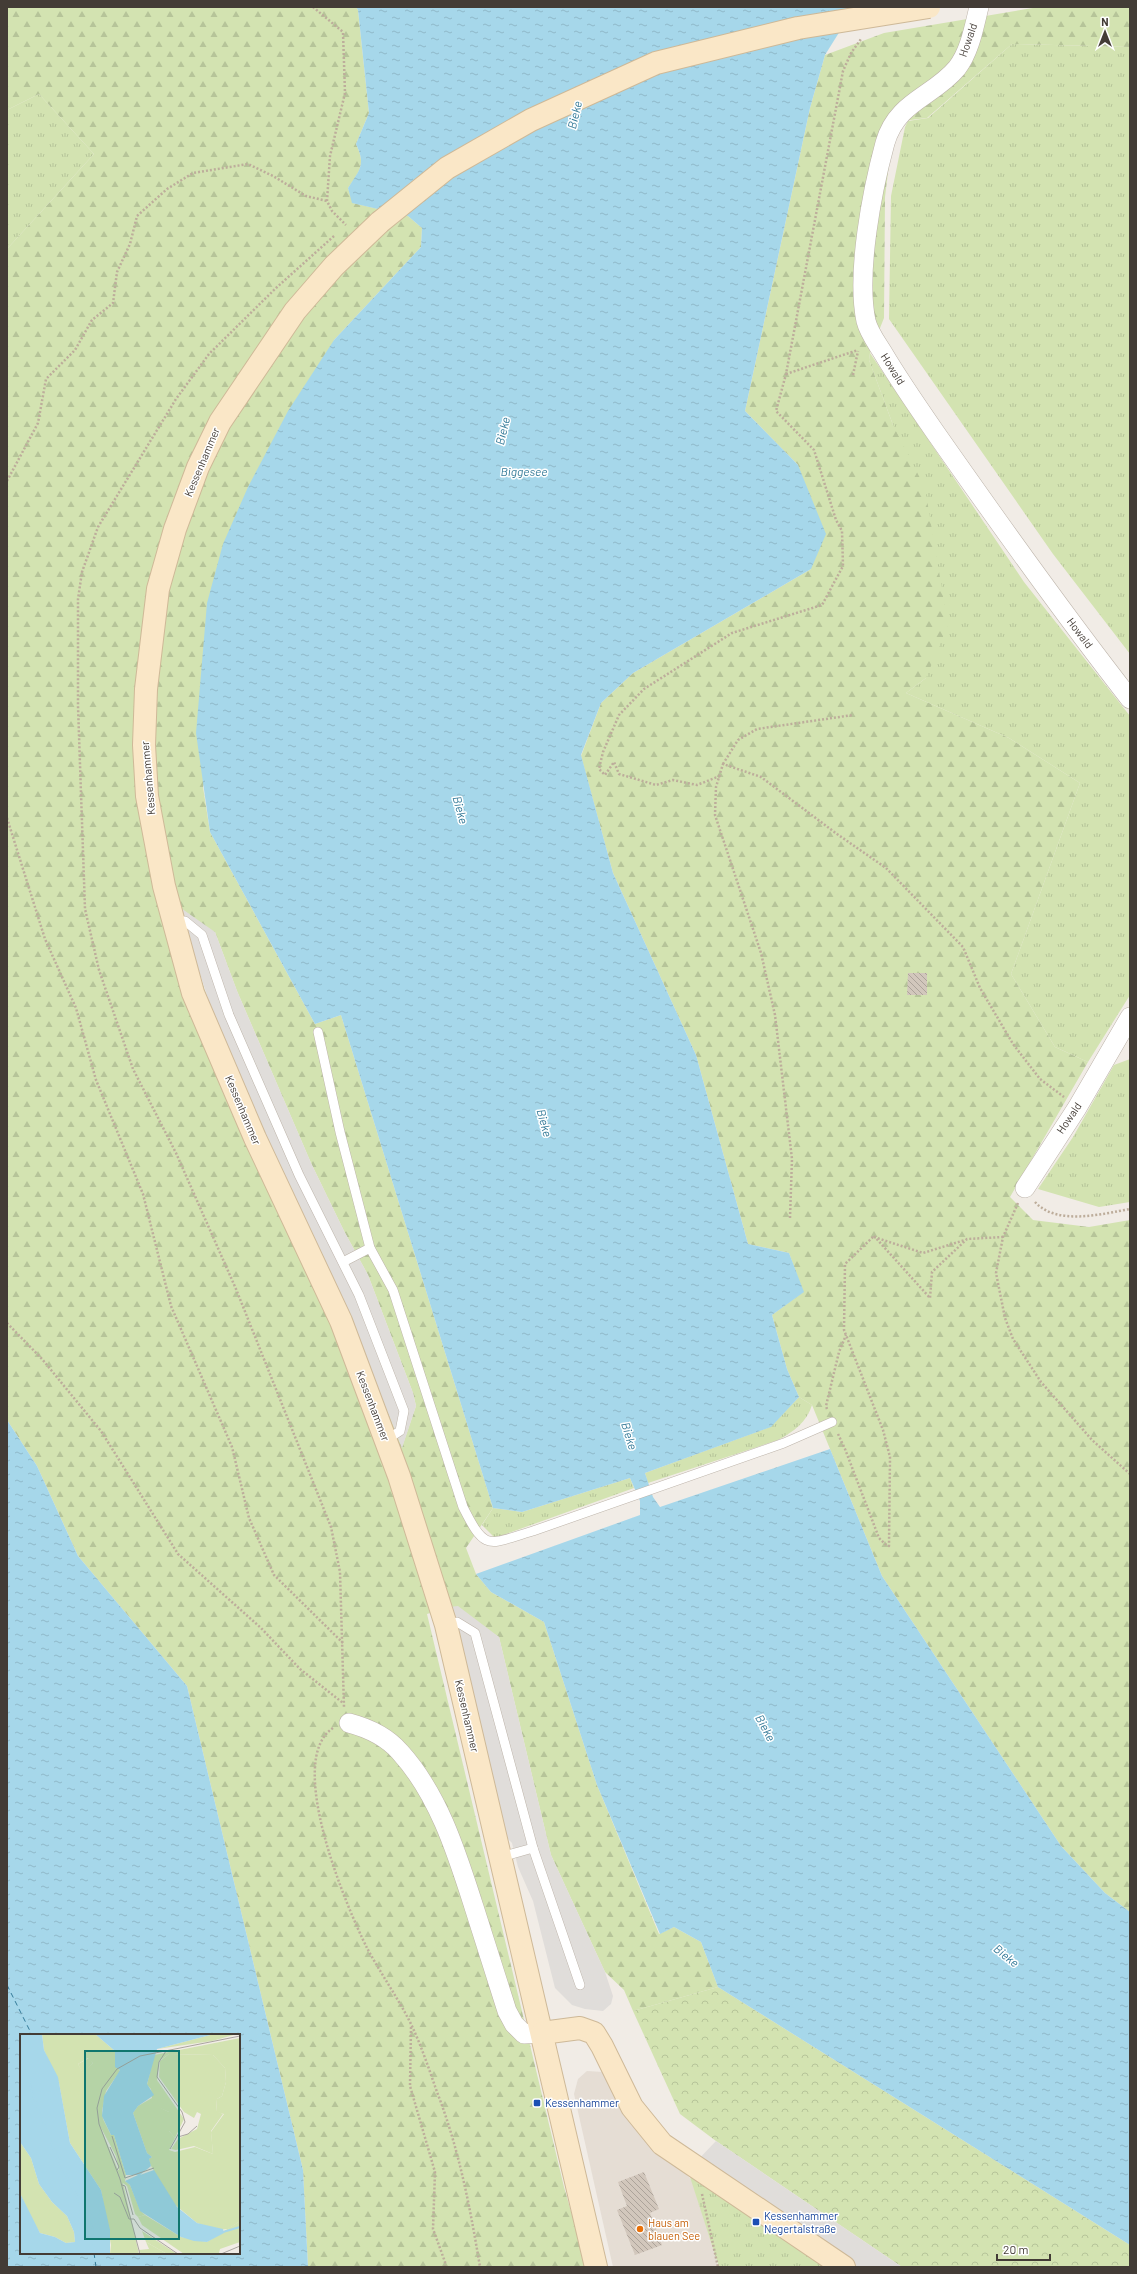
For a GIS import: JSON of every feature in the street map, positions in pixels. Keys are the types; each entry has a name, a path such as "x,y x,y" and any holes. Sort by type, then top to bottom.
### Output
{"main road":[{"name":"Kessenhammer","path":"596,2267 446,1625 424,1553 386,1440 341,1321 255,1138 193,993 173,921 164,886 147,796 144,745 146,689 150,641 158,589 175,529 198,467 220,422 245,382 294,311 334,266 380,222 447,168 531,120 656,63 798,28 929,7"},
{"path":"542,2033 580,2028 594,2033 632,2107 662,2144 844,2267"}],"street":[{"name":"Howald","path":"979,7 969,46 958,67 945,81 922,95 900,115 887,138 872,206 865,252 866,314 869,329 914,402 1034,573 1130,699"},
{"name":"Howald","path":"1025,1188 1077,1108 1121,1047 1130,1017"},
{"path":"349,1723 376,1732 400,1751 419,1776 445,1825 461,1868 507,2011 514,2024 524,2034 542,2033"}],"lane":[{"path":"173,921 184,921 202,935 229,1015 299,1175 359,1295 404,1412 400,1431 386,1440"},
{"path":"318,1032 340,1132 370,1248 393,1290 463,1507 476,1534 492,1543 784,1444 832,1422"},
{"path":"343,1262 370,1248"},
{"path":"446,1625 458,1622 475,1632 533,1848 580,1985"},
{"path":"501,1857 533,1848"}],"path":[{"path":"313,7 343,32 345,93 330,156 327,201 332,211 346,225"},
{"path":"720,776 697,785 673,780 656,785 619,774 614,762 605,775 599,769 603,752 620,715 644,689 732,633 822,605 843,566 842,531 836,520 814,450 776,411 786,374 843,71 851,53 864,36"},
{"path":"7,481 38,423 46,379 75,350 92,320 113,303 117,272 130,244 137,216 167,190 192,173 248,164 273,176 306,196 327,201"},
{"path":"786,374 858,350 873,337"},
{"path":"853,375 858,350"},
{"path":"790,1218 792,1158 775,1015 761,953 715,815 716,787 723,764 738,740 756,729 853,715"},
{"path":"723,764 761,777 836,834 886,868 962,947 987,1000 1013,1044 1040,1079 1077,1108"},
{"path":"7,818 45,939 76,1008 96,1080 143,1194 171,1306 232,1447 249,1518 274,1575 343,1643"},
{"path":"1130,1210 1074,1216 1054,1214 1038,1206 1025,1188 1003,1237 996,1273 1005,1318 1013,1339 1051,1393 1092,1440 1130,1474"},
{"path":"874,1236 923,1253 967,1239 1003,1237"},
{"path":"874,1236 930,1298 932,1272 967,1239"},
{"path":"846,1335 839,1352 826,1406 845,1449 879,1538 889,1546 890,1457 883,1430 846,1335 844,1330 845,1264 874,1236"},
{"path":"7,1323 42,1358 101,1431 178,1554 261,1628 300,1669 343,1703"},
{"path":"349,1723 331,1728 323,1737 320,1744 314,1770 317,1806 341,1891 367,1948 411,2025 455,2141 467,2191 480,2267"},
{"path":"411,2025 410,2086 435,2172 433,2229 445,2262 445,2267"},
{"path":"693,2165 706,2209 718,2267"}],"shaded area":[{"path":"178,906 215,932 237,991 311,1163 344,1231 368,1275 413,1393 416,1406 402,1448 348,1313 267,1140 216,1023"},
{"path":"458,1606 499,1637 551,1855 605,1972 613,1996 611,2004 603,2011 585,2009 572,2005 555,1988 533,1901 518,1867 512,1843 507,1838 450,1607"},
{"path":"587,2071 603,2072 653,2142 699,2187 706,2209 718,2267 613,2267 574,2094 578,2079"},
{"path":"716,2141 902,2267 845,2267 693,2165"}],"green space":[{"path":"7,7 356,7 358,10 369,113 356,144 361,157 360,167 348,188 353,203 408,216 422,228 421,247 334,340 203,787 210,832 315,1024 341,1015 493,1508 466,1548 476,1574 491,1592 544,1622 597,1785 659,1934 674,1927 701,1942 718,1987 633,2011 624,1990 605,1972 551,1855 499,1637 450,1607 427,1614 564,2187 587,2267 308,2267 303,2170 187,1686 78,1556 37,1466 7,1420 7,249 94,154 39,94 7,110","holes":["215,932 237,991 311,1163 344,1231 368,1275 413,1393 416,1406 402,1447 348,1313 216,1023 192,953"]},
{"path":"1039,7 1130,7 1130,47 1012,44 927,118 894,122 885,197 884,318 870,353 869,360 893,425 925,488 948,625 926,678 906,693 1009,738 1080,783 1011,974 1055,1047 1088,1062 1010,1197 1033,1220 1089,1227 1130,1220 1130,1912 1105,1893 1061,1846 882,1576 812,1405 799,1397 787,1369 772,1315 803,1292 789,1253 748,1244 696,1055 613,873 581,756 601,703 633,673 811,569 798,465 745,411 810,108 825,55 884,33"},
{"path":"1012,44 1130,47 1130,654 1053,554 889,319 891,196 905,127 908,121 928,118"},
{"path":"39,94 94,154 7,249 7,110"},
{"path":"870,353 1024,582 1130,716 1130,995 1088,1062 1055,1047 1011,974 1080,783 1009,738 906,693 926,678 893,425 869,360"},
{"path":"1130,1059 1130,1202 1099,1207 1038,1189 1073,1137 1114,1065"},
{"path":"799,1397 812,1405 810,1411 799,1426 784,1437 648,1483 645,1473 770,1427"},
{"path":"630,1478 634,1488 495,1538 482,1525 493,1508 522,1512"},
{"path":"718,1987 1130,2245 1130,2267 902,2267 716,2141 680,2114 633,2011"},
{"path":"690,2177 828,2267 719,2267"}],"water":[{"name":"Biggesee","path":"356,7 855,7 825,55 810,108 745,411 798,465 826,534 811,569 633,673 601,703 581,755 613,873 696,1055 748,1244 789,1253 804,1292 772,1315 787,1369 799,1397 771,1427 645,1473 653,1497 660,1507 830,1449 882,1576 1061,1846 1105,1893 1130,1912 1130,2245 718,1987 701,1942 674,1927 660,1934 597,1785 544,1622 491,1592 476,1574 640,1515 640,1501 630,1478 522,1512 493,1508 341,1015 315,1024 210,832 196,733 207,603 223,544 248,487 288,411 334,340 421,247 422,228 408,216 352,203 348,188 360,167 361,162 361,157 356,144 369,113 358,10"},
{"path":"7,1420 37,1466 78,1556 187,1686 303,2170 308,2267 7,2267"}],"building":[{"path":"908,973 927,973 927,995 907,995"},
{"name":"Haus am blauen See","path":"644,2172 659,2209 650,2213 662,2245 635,2255 617,2210 627,2206 618,2182"}],"ferry route":[{"path":"7,1985 32,2034"},
{"path":"94,2254 96,2267"}],"place":[{"name":"Kessenhammer","path":"537,2103"},
{"name":"Kessenhammer Negertalstraße","path":"756,2222"},
{"name":"Haus am blauen See","path":"640,2229"}],"water label":[{"name":"Bieke","path":"575,115"},
{"name":"Bieke","path":"503,431"},
{"name":"Bieke","path":"460,810"},
{"name":"Bieke","path":"544,1123"},
{"name":"Bieke","path":"629,1436"},
{"name":"Bieke","path":"765,1728"},
{"name":"Bieke","path":"1006,1956"}]}
